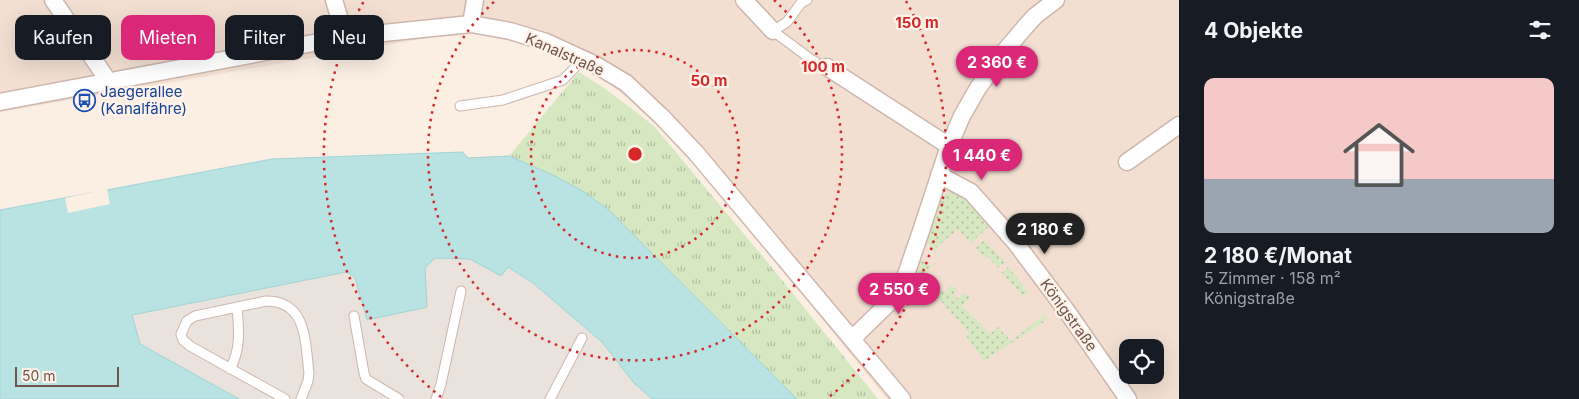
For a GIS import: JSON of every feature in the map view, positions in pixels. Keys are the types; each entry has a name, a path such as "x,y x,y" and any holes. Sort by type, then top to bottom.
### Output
{"street":[{"path":"53,0 109,82"},
{"path":"334,0 338,15"},
{"path":"471,24 475,0"},
{"path":"744,0 773,31"},
{"path":"852,339 900,292 949,146 962,116 990,69 1036,16 1056,0"},
{"name":"Kanalstraße","path":"384,34 471,24 510,31 546,42 626,82 696,153 902,399"},
{"name":"Kanalstraße","path":"0,102 314,44"},
{"path":"827,67 949,146"},
{"path":"1127,162 1179,126"},
{"name":"Königstraße","path":"939,175 970,192 1009,235 1066,310 1128,399"}],"lane":[{"path":"807,0 801,3 787,22 773,31 812,60 827,67"},
{"path":"460,106 503,100 562,80 583,59"},
{"path":"436,399 461,291"},
{"path":"285,399 190,346 183,340 181,334 187,321 195,316 266,301 276,301 291,308 300,320 309,373 301,399"},
{"path":"230,369 238,350 237,308"},
{"path":"354,316 366,379 397,399"},
{"path":"550,399 582,338"}],"shaded area":[{"path":"0,0 1179,0 1179,399 887,399 691,158 658,122 603,79 543,50 507,39 467,31 384,45 384,15 314,15 314,58 304,59 304,15 225,15 225,60 300,60 0,112"},
{"path":"435,258 470,259 501,275 508,267 533,283 602,342 634,383 652,399 239,399 139,344 132,315 346,272 355,277 367,319"}],"green space":[{"path":"579,72 607,90 654,126 878,399 797,399 609,210 581,190 553,175 509,156"},
{"path":"952,191 958,191 994,222 971,243 958,229 936,248 938,250 934,253 928,240 942,197"},
{"path":"984,240 1005,262 998,268 987,256 984,258 976,248"},
{"path":"922,260 932,266 925,274 944,293 951,285 957,289 953,295 959,299 964,293 971,297 962,305 990,334 998,327 1011,341 1044,315 1047,320 984,361 966,336 969,333 917,274"},
{"path":"1008,267 1028,292 1023,296 1002,273"}],"water":[{"path":"463,152 468,158 509,156 553,175 581,190 609,210 797,399 652,399 634,383 602,342 533,283 508,267 501,276 470,259 435,258 425,268 427,307 367,320 355,277 346,272 132,315 140,344 239,399 0,399 0,210 272,159"}],"pier":[{"path":"107,189 110,204 68,213 65,198"}],"place":[{"name":"Jaegerallee (Kanalfähre)","path":"84,100"}]}
